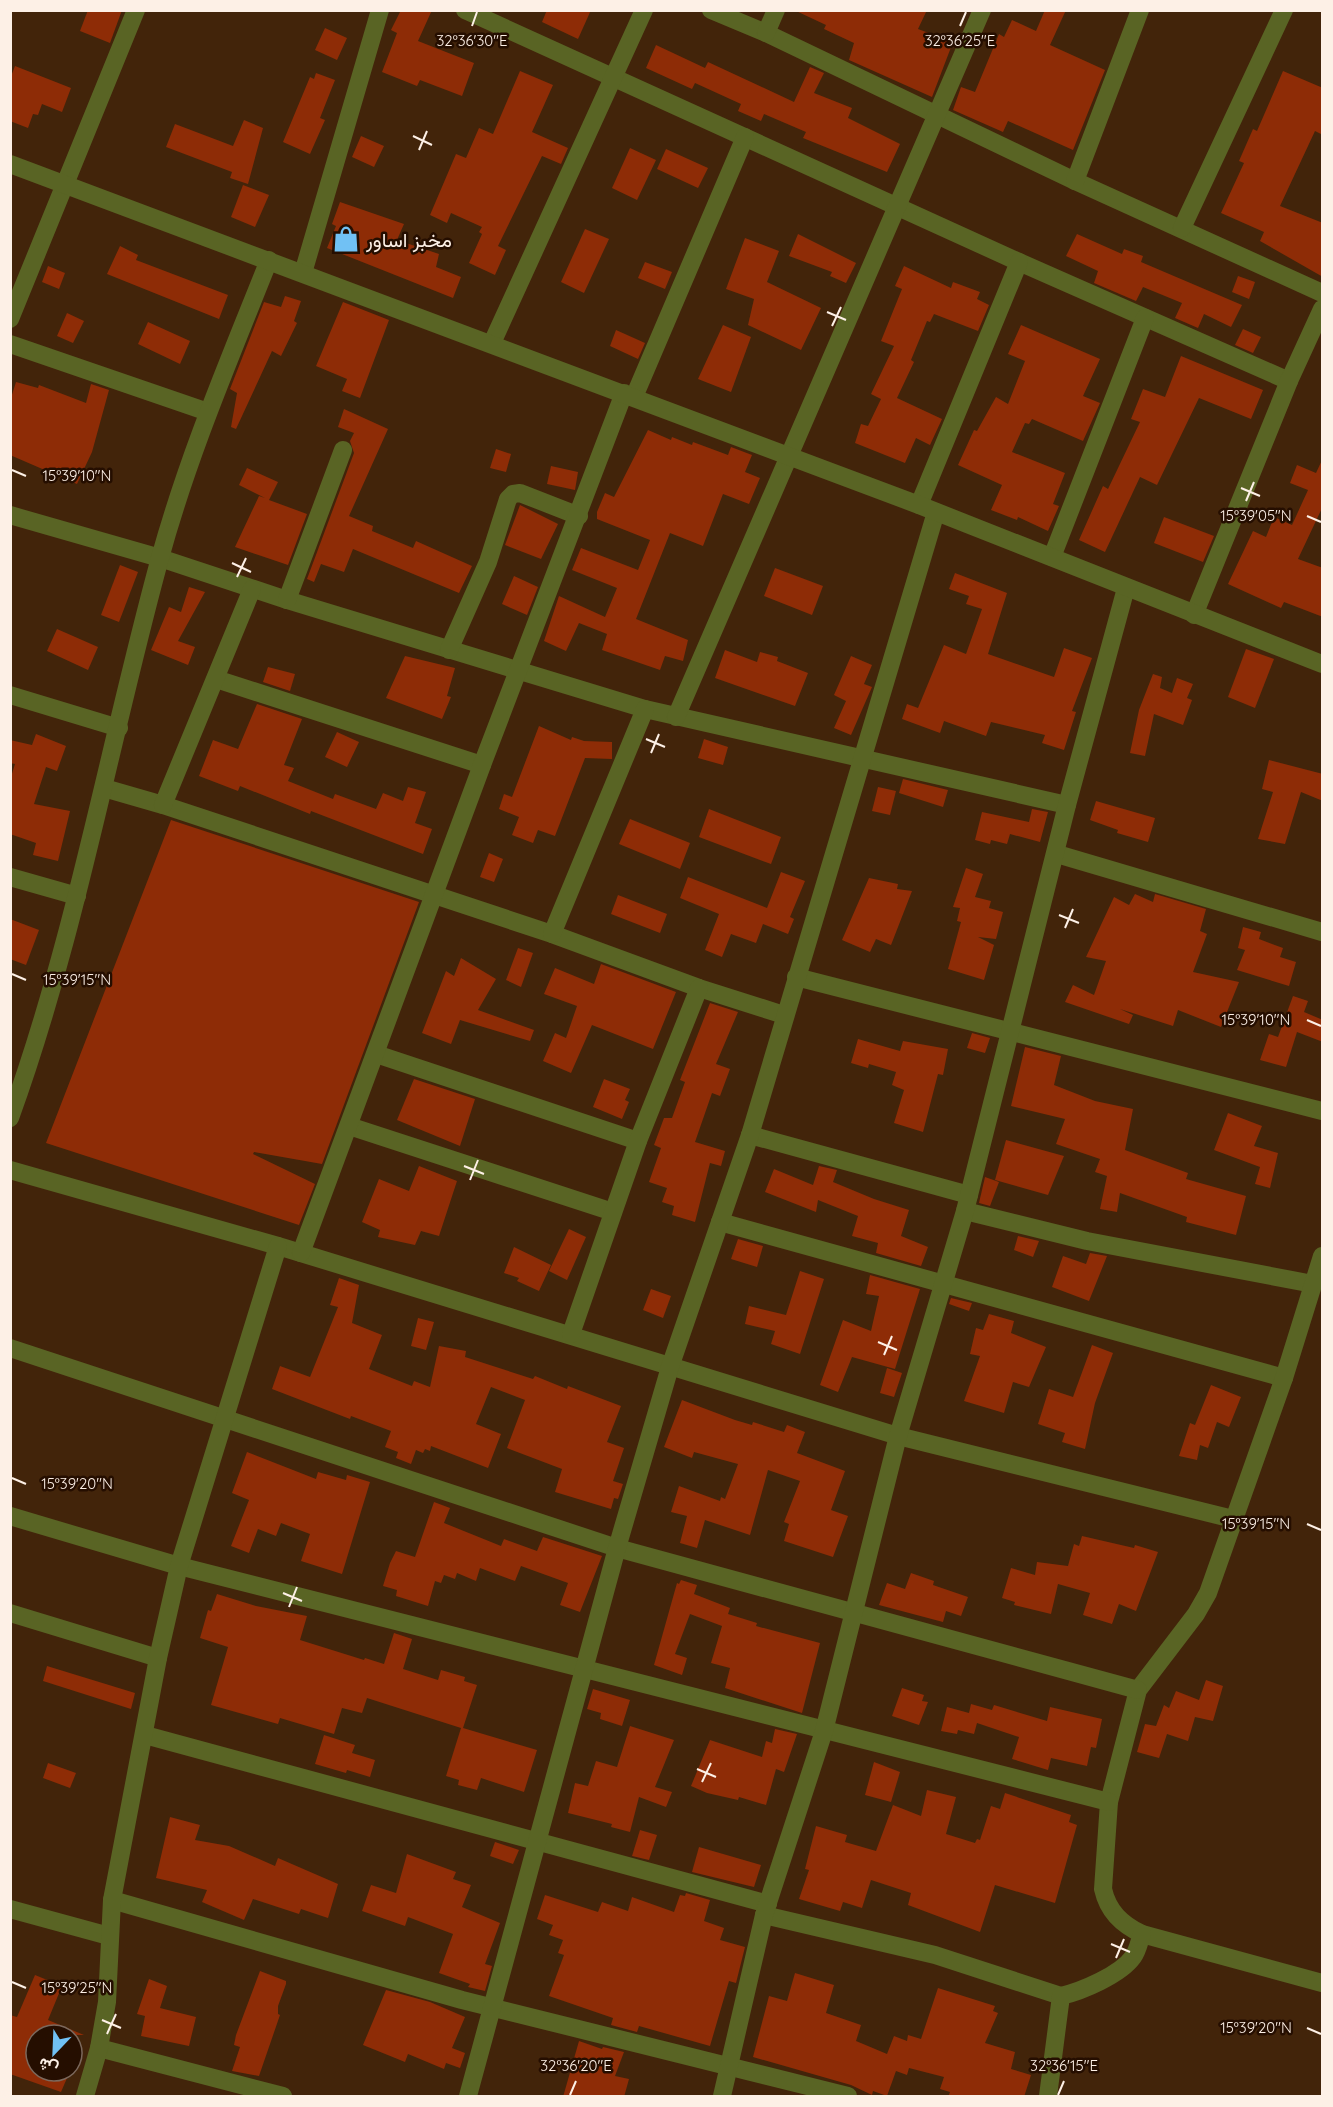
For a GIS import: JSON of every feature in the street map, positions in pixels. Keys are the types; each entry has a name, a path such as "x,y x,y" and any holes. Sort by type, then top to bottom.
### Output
{"street":[{"path":"10,319 136,10"},
{"path":"303,273 380,10"},
{"path":"465,10 1019,262 1289,381"},
{"path":"492,343 644,10"},
{"path":"711,10 766,33 1075,181 1323,293"},
{"path":"766,33 776,10"},
{"path":"676,717 982,10"},
{"path":"1075,181 1140,10"},
{"path":"1182,228 1284,10"},
{"path":"301,1253 482,765 579,516 629,395 745,137"},
{"path":"10,164 919,505 1323,664"},
{"path":"10,1118 17,1079 77,896 160,558 208,412 269,260"},
{"path":"919,505 1019,262"},
{"path":"1194,615 1289,381 1323,309"},
{"path":"1052,557 1145,318"},
{"path":"10,344 208,412"},
{"path":"287,600 343,450"},
{"path":"449,650 488,562 508,499 513,494 520,493 579,516"},
{"path":"468,2097 617,1548 670,1367 750,1135 784,1015 864,760 936,512"},
{"path":"10,515 160,558 518,672 645,709 1067,805"},
{"path":"722,2097 766,1910 824,1731 898,1436 967,1203 1057,854 1067,805 1126,588"},
{"path":"163,805 252,589"},
{"path":"216,679 482,765"},
{"path":"10,695 119,728"},
{"path":"552,934 645,709"},
{"path":"104,788 163,805 434,897 552,934 699,988 784,1015"},
{"path":"1057,854 1323,932"},
{"path":"10,877 77,896"},
{"path":"796,977 1323,1111"},
{"path":"572,1334 638,1141 699,988"},
{"path":"376,1054 638,1141"},
{"path":"349,1126 613,1212"},
{"path":"750,1135 1087,1241 1313,1284"},
{"path":"10,1170 278,1246 572,1334 670,1367 898,1436 1233,1519"},
{"path":"720,1222 1284,1378"},
{"path":"85,2097 99,2048 107,2002 112,1900 158,1658 179,1566 223,1416 278,1246"},
{"path":"1323,1256 1284,1378 1208,1593 1196,1614 1138,1690 1109,1802 1103,1889 1105,1899 1120,1921 1142,1934 1323,1983"},
{"path":"10,1348 223,1416 617,1548 1138,1690"},
{"path":"10,1516 179,1566 1109,1802"},
{"path":"10,1613 158,1658"},
{"path":"145,1736 538,1841 766,1910 935,1955 1061,1996 1084,1991 1128,1962 1137,1950 1142,1934"},
{"path":"112,1900 492,2008 848,2097"},
{"path":"10,1909 109,1936"},
{"path":"1048,2097 1061,1996"},
{"path":"99,2048 283,2097"}],"building":[{"path":"88,10 122,10 110,43 80,31"},
{"path":"401,10 432,10 418,41 474,63 462,96 420,80 417,86 382,72 397,33 391,30"},
{"path":"547,10 591,10 578,39 542,22"},
{"path":"794,10 927,10 918,29 953,42 932,97 849,60 854,43 824,29 826,25"},
{"path":"1045,10 1066,10 1050,45 1105,70 1073,150 1008,121 1003,132 953,110 961,87 975,92 999,34 1004,37 1012,20 1036,31"},
{"path":"325,28 347,38 337,60 315,50"},
{"path":"656,45 705,68 708,62 794,102 810,67 824,73 814,93 852,108 848,118 900,144 887,172 803,138 806,132 764,114 761,121 738,111 741,104 695,83 692,89 646,68"},
{"path":"15,66 71,88 62,112 42,104 38,115 33,114 28,128 10,121 10,79"},
{"path":"520,71 553,85 532,132 568,148 561,164 542,156 498,246 506,250 495,275 469,263 482,234 479,232 482,227 451,213 447,223 430,215 456,154 466,158 479,128 493,134"},
{"path":"1283,71 1323,88 1323,135 1315,131 1280,206 1323,223 1323,277 1260,241 1264,232 1221,213 1244,163 1239,161 1253,129 1257,131"},
{"path":"316,73 335,80 320,118 325,120 310,154 283,142 310,77 314,79"},
{"path":"244,120 263,128 248,184 230,178 232,172 166,147 175,124 233,146"},
{"path":"361,136 384,146 374,167 352,157"},
{"path":"630,148 656,160 637,200 612,188"},
{"path":"666,149 708,168 698,188 657,169"},
{"path":"243,185 269,195 255,227 231,217"},
{"path":"340,202 404,224 397,240 439,254 436,267 461,277 453,298 327,248 336,226 332,224"},
{"path":"585,229 609,239 584,293 561,282"},
{"path":"798,234 856,263 846,283 830,276 832,272 789,256"},
{"path":"1077,234 1122,254 1124,249 1143,256 1141,262 1242,305 1231,327 1204,314 1198,328 1175,318 1182,303 1143,287 1136,301 1094,283 1098,271 1066,256"},
{"path":"745,238 779,251 767,282 821,308 801,350 748,325 754,299 726,289"},
{"path":"120,246 138,255 136,260 228,295 219,319 107,274"},
{"path":"645,262 672,272 665,289 638,278"},
{"path":"48,266 65,273 59,289 42,282"},
{"path":"904,266 951,288 953,282 980,292 977,299 989,305 978,331 934,314 930,322 927,321 911,360 914,362 897,398 942,419 930,445 916,438 905,463 855,443 861,424 868,426 881,399 871,394 894,346 881,341 902,289 895,286"},
{"path":"1238,276 1255,282 1249,299 1232,292"},
{"path":"285,296 301,301 294,321 297,323 281,356 272,351 236,429 231,427 237,393 230,389 264,302 281,307"},
{"path":"343,302 389,320 360,398 342,391 347,379 316,366"},
{"path":"67,313 84,321 73,343 57,336"},
{"path":"148,322 190,341 180,364 138,344"},
{"path":"723,325 751,337 731,392 698,379"},
{"path":"1021,325 1100,359 1083,396 1100,403 1083,441 1032,419 1029,424 1025,423 1012,452 1065,473 1053,504 1059,506 1048,531 1018,517 1017,520 991,510 1002,485 958,465 974,430 977,431 996,397 1008,404 1025,361 1008,354"},
{"path":"1243,329 1261,337 1253,353 1235,345"},
{"path":"616,330 645,343 638,359 610,346"},
{"path":"1181,356 1263,390 1251,419 1199,398 1157,485 1140,477 1105,552 1079,540 1103,486 1108,489 1140,422 1131,419 1143,389 1165,397"},
{"path":"16,382 38,388 39,385 86,403 91,384 109,390 92,452 77,484 10,455 10,401"},
{"path":"344,409 388,429 349,516 373,526 372,531 413,548 416,541 472,566 459,593 353,549 344,572 321,564 314,582 307,579 354,453 350,441 354,433 338,427"},
{"path":"648,430 671,440 672,437 692,445 693,442 728,455 731,447 752,455 745,472 760,478 749,504 723,494 703,546 670,533 636,619 688,640 683,661 665,656 660,670 602,650 607,634 579,623 566,651 544,641 559,596 605,617 617,588 572,570 581,548 638,570 650,540 597,519 597,512 605,493 614,497"},
{"path":"496,449 511,454 506,472 490,468"},
{"path":"1323,458 1323,506 1298,559 1323,568 1323,617 1284,602 1281,608 1228,584 1253,531 1266,537 1274,517 1292,525 1308,490 1290,483 1297,465 1316,473"},
{"path":"551,466 578,472 575,490 547,484"},
{"path":"247,468 278,482 269,500 307,514 288,565 235,547 259,496 265,498 239,485"},
{"path":"520,505 558,524 541,559 505,545"},
{"path":"1164,517 1214,536 1203,562 1154,543"},
{"path":"120,565 138,572 119,622 101,615"},
{"path":"775,568 823,586 812,615 764,596"},
{"path":"955,573 1007,593 988,654 1054,677 1064,648 1092,658 1072,711 1076,712 1064,750 1042,743 1045,735 991,722 986,736 944,721 940,733 902,719 907,704 918,708 944,645 966,654 982,609 966,604 969,596 949,589"},
{"path":"514,576 538,587 527,615 502,604"},
{"path":"189,587 205,592 178,641 195,647 188,665 151,650 169,607 181,612"},
{"path":"57,629 98,647 88,670 47,651"},
{"path":"1246,649 1274,659 1255,708 1228,697"},
{"path":"725,650 757,662 760,652 778,657 777,661 808,673 795,706 715,678"},
{"path":"405,656 455,668 447,696 451,697 442,719 386,698"},
{"path":"851,656 872,665 864,684 872,687 851,735 834,728 846,701 834,695"},
{"path":"268,667 295,674 290,691 263,682"},
{"path":"1153,674 1162,677 1160,688 1172,693 1177,678 1193,684 1187,698 1192,700 1183,725 1154,714 1145,756 1130,753 1139,710"},
{"path":"257,704 302,719 284,765 294,768 288,781 333,799 335,794 376,809 383,793 403,801 408,787 426,792 415,823 432,829 423,854 311,811 310,814 240,786 238,791 199,776 213,740 238,749"},
{"path":"539,726 571,740 572,737 584,741 612,742 612,759 585,758 555,836 538,830 533,843 512,835 519,817 499,809 504,794 512,797"},
{"path":"337,732 359,742 347,767 325,757"},
{"path":"36,734 66,746 57,771 46,767 34,804 70,811 58,861 33,855 36,843 10,834 10,780 15,764 10,763 10,740 32,745"},
{"path":"704,739 728,747 723,765 698,758"},
{"path":"1269,760 1323,774 1323,801 1301,792 1285,844 1258,839 1273,792 1262,789"},
{"path":"903,779 948,790 943,807 899,793"},
{"path":"878,787 896,791 890,815 872,811"},
{"path":"1096,801 1155,818 1148,842 1117,833 1118,830 1090,820"},
{"path":"709,809 781,837 771,864 699,837"},
{"path":"1032,809 1048,812 1040,842 1010,834 1007,844 991,840 990,844 975,840 982,812 1029,822"},
{"path":"630,819 690,843 680,869 619,844"},
{"path":"171,820 419,902 322,1164 254,1152 253,1154 315,1184 299,1225 46,1143"},
{"path":"489,853 503,859 494,882 480,877"},
{"path":"966,868 983,874 975,897 991,901 989,908 1003,912 996,939 978,937 994,945 984,980 948,969 961,922 957,921 960,908 953,907"},
{"path":"781,872 805,881 790,917 794,919 788,934 763,924 756,943 731,934 722,957 705,950 719,914 680,898 688,877 767,908"},
{"path":"869,878 898,884 897,889 912,891 891,945 876,939 870,952 842,940"},
{"path":"1135,894 1153,902 1155,894 1206,909 1200,931 1207,934 1193,972 1239,982 1221,1027 1178,1010 1173,1026 1120,1009 1133,1015 1129,1024 1065,1002 1073,985 1094,995 1106,961 1086,957 1114,897 1129,905"},
{"path":"618,895 667,914 660,933 611,914"},
{"path":"10,919 39,930 26,965 10,959"},
{"path":"1243,927 1261,932 1259,939 1283,948 1280,957 1296,962 1289,986 1237,970 1245,950 1238,948"},
{"path":"518,948 533,953 521,987 506,980"},
{"path":"461,958 496,979 478,1010 534,1030 530,1041 460,1020 451,1044 422,1033 446,971 454,976"},
{"path":"601,964 676,992 653,1049 592,1025 571,1073 543,1061 555,1033 566,1038 577,1006 544,994 555,968 594,984"},
{"path":"1293,996 1308,1001 1304,1012 1323,1020 1323,1042 1297,1032 1286,1067 1260,1060 1269,1034 1278,1037"},
{"path":"710,1003 738,1012 716,1064 730,1069 720,1096 712,1093 695,1142 725,1151 721,1166 710,1163 695,1222 672,1215 674,1206 662,1202 667,1188 649,1182 661,1148 654,1145 664,1118 672,1118 685,1082 680,1080"},
{"path":"972,1033 990,1038 985,1053 967,1048"},
{"path":"858,1039 900,1051 903,1041 948,1049 943,1075 938,1074 923,1132 894,1123 904,1090 892,1085 896,1072 869,1064 868,1068 851,1063"},
{"path":"1025,1047 1061,1056 1054,1085 1095,1101 1133,1109 1125,1150 1188,1173 1186,1179 1246,1196 1236,1235 1186,1222 1187,1217 1120,1193 1117,1212 1100,1209 1107,1176 1095,1172 1100,1159 1056,1144 1065,1119 1011,1106"},
{"path":"414,1079 475,1099 460,1146 397,1120"},
{"path":"604,1079 630,1089 625,1100 629,1102 622,1119 593,1107"},
{"path":"1228,1113 1262,1126 1254,1146 1278,1153 1270,1188 1255,1184 1260,1167 1214,1150"},
{"path":"1006,1140 1064,1156 1048,1195 995,1180"},
{"path":"419,1166 457,1181 439,1236 421,1231 415,1245 378,1237 380,1230 362,1222 379,1179 409,1191"},
{"path":"819,1166 837,1170 833,1182 909,1210 901,1236 928,1247 921,1266 876,1253 878,1243 852,1236 858,1216 818,1200 816,1212 765,1192 774,1169 813,1185"},
{"path":"985,1177 999,1182 990,1206 979,1203"},
{"path":"569,1229 586,1237 567,1280 549,1271"},
{"path":"1018,1236 1039,1241 1033,1257 1014,1250"},
{"path":"738,1239 763,1246 757,1267 731,1259"},
{"path":"514,1247 551,1265 539,1291 517,1281 519,1278 504,1273"},
{"path":"1090,1253 1107,1256 1089,1301 1052,1287 1063,1256 1086,1264"},
{"path":"800,1271 824,1279 800,1354 771,1344 775,1331 745,1324 749,1306 786,1315"},
{"path":"870,1275 920,1289 895,1369 852,1357 838,1392 820,1385 843,1320 871,1331 879,1296 866,1294"},
{"path":"339,1278 359,1285 352,1323 382,1335 369,1369 412,1386 414,1381 430,1387 439,1346 466,1351 465,1357 533,1379 535,1376 567,1389 568,1386 621,1406 607,1442 624,1448 613,1481 623,1484 618,1499 614,1498 611,1509 555,1492 562,1469 507,1448 525,1400 491,1387 476,1424 501,1434 488,1468 431,1446 430,1451 425,1449 423,1453 416,1450 411,1464 396,1458 398,1452 385,1447 391,1431 351,1416 350,1419 272,1389 280,1366 310,1377 338,1307 330,1305"},
{"path":"651,1289 671,1296 663,1318 643,1310"},
{"path":"951,1298 972,1303 969,1311 949,1304"},
{"path":"989,1314 1014,1321 1011,1333 1046,1347 1029,1387 1013,1382 1004,1413 964,1401 980,1356 970,1354 976,1328 983,1330"},
{"path":"418,1318 434,1322 426,1350 411,1346"},
{"path":"1092,1345 1113,1353 1095,1403 1085,1449 1062,1442 1065,1433 1038,1424 1049,1389 1073,1397"},
{"path":"887,1368 902,1373 894,1397 880,1393"},
{"path":"1211,1385 1241,1397 1229,1427 1217,1422 1208,1448 1200,1445 1197,1460 1179,1456 1190,1423 1195,1425"},
{"path":"682,1400 752,1425 753,1422 784,1432 787,1425 805,1432 797,1453 845,1471 831,1510 848,1516 833,1557 784,1541 789,1524 784,1522 800,1481 768,1470 750,1535 705,1520 697,1548 680,1543 687,1516 671,1512 679,1486 720,1501 721,1497 725,1499 738,1464 694,1452 692,1458 664,1447"},
{"path":"247,1452 316,1479 318,1472 346,1480 347,1475 370,1482 342,1574 301,1561 310,1534 281,1523 276,1536 258,1529 249,1553 231,1546 249,1500 232,1493"},
{"path":"434,1502 450,1508 444,1523 501,1546 504,1539 537,1551 543,1537 602,1556 580,1612 560,1605 568,1583 521,1566 515,1581 480,1568 476,1581 457,1573 455,1579 444,1575 441,1583 435,1581 428,1606 396,1596 397,1590 383,1586 390,1563 396,1551 415,1557"},
{"path":"1082,1536 1134,1548 1135,1545 1158,1552 1136,1611 1119,1604 1112,1624 1083,1615 1090,1593 1058,1584 1051,1614 1014,1605 1015,1602 1002,1598 1011,1568 1035,1575 1037,1562 1068,1566 1074,1544 1079,1546"},
{"path":"911,1573 934,1581 933,1585 968,1597 961,1616 946,1611 943,1622 879,1605 887,1583 905,1589"},
{"path":"681,1580 697,1585 694,1594 730,1608 728,1614 757,1623 756,1626 820,1643 802,1713 725,1688 730,1668 711,1663 722,1626 690,1614 675,1654 687,1658 682,1675 654,1665 677,1583 679,1584"},
{"path":"217,1594 256,1606 307,1616 300,1640 364,1660 365,1658 384,1664 394,1633 412,1639 403,1669 438,1680 441,1670 465,1677 464,1681 477,1685 463,1728 537,1750 524,1792 481,1778 477,1790 458,1785 459,1780 446,1776 461,1728 367,1698 362,1713 342,1708 334,1734 280,1718 278,1724 211,1705 228,1647 200,1638 208,1610 211,1611"},
{"path":"47,1666 135,1693 131,1709 43,1681"},
{"path":"1206,1680 1223,1686 1213,1721 1195,1717 1188,1741 1167,1734 1159,1758 1137,1752 1145,1724 1156,1726 1164,1705 1169,1708 1176,1691 1199,1700"},
{"path":"902,1688 924,1695 922,1701 928,1702 919,1725 892,1716"},
{"path":"593,1689 630,1700 622,1726 600,1719 601,1713 587,1709"},
{"path":"971,1704 992,1710 994,1705 1047,1721 1050,1707 1102,1719 1096,1748 1091,1747 1087,1766 1051,1758 1048,1770 1012,1759 1019,1737 977,1723 974,1734 958,1730 957,1734 941,1731 947,1707 969,1713"},
{"path":"630,1726 674,1740 655,1787 672,1792 666,1807 639,1797 630,1832 611,1827 612,1824 568,1813 575,1783 588,1786 596,1761 617,1767"},
{"path":"775,1729 797,1734 784,1772 776,1769 766,1805 739,1797 738,1800 707,1793 691,1786 710,1740 762,1757 766,1741 772,1743"},
{"path":"324,1735 355,1745 352,1753 375,1760 370,1777 315,1764"},
{"path":"874,1762 900,1772 891,1802 865,1795"},
{"path":"48,1763 76,1773 70,1788 43,1778"},
{"path":"927,1790 956,1797 946,1834 975,1843 977,1839 980,1840 991,1806 1000,1809 1005,1793 1071,1815 1069,1822 1077,1825 1055,1903 995,1885 980,1932 908,1905 911,1893 871,1880 862,1908 843,1902 840,1911 799,1899 809,1870 805,1869 816,1826 847,1835 845,1842 876,1851 893,1805 921,1816"},
{"path":"170,1817 200,1825 195,1840 229,1846 275,1866 278,1858 338,1884 328,1918 301,1909 299,1914 253,1899 244,1920 202,1902 207,1890 156,1878"},
{"path":"640,1830 657,1835 649,1860 632,1856"},
{"path":"495,1842 519,1850 513,1864 490,1856"},
{"path":"699,1847 761,1865 754,1887 692,1872"},
{"path":"407,1854 456,1872 453,1879 471,1885 462,1907 500,1923 485,1964 492,1966 485,1991 468,1987 470,1984 439,1973 453,1934 408,1917 405,1926 362,1911 371,1885 396,1893"},
{"path":"686,1893 710,1900 704,1921 724,1928 720,1940 745,1947 736,1983 729,1981 710,2046 639,2026 637,2032 611,2025 613,2018 549,1996 564,1955 558,1953 563,1940 549,1935 553,1925 537,1919 545,1895 598,1912 602,1902 628,1911 632,1897 674,1912 680,1895 685,1896"},
{"path":"260,1971 286,1981 286,1984 278,2006 280,2015 259,2076 232,2071 240,2047 234,2045 236,2035"},
{"path":"795,1973 834,1985 826,2013 861,2025 856,2041 887,2054 894,2036 907,2041 908,2035 921,2039 938,1988 995,2006 993,2011 998,2013 985,2043 1015,2052 1011,2069 1031,2075 1024,2097 948,2097 950,2092 940,2089 944,2077 909,2068 907,2075 896,2071 887,2096 873,2091 872,2095 851,2085 753,2057 769,1996 787,2001"},
{"path":"35,1975 62,1986 48,2020 55,2023 24,2023 24,2079 10,2074 10,2015 17,2017"},
{"path":"149,1979 167,1986 160,2008 196,2017 189,2046 141,2036 145,2016 137,2014"},
{"path":"386,1990 430,2002 465,2017 452,2048 465,2053 460,2068 446,2063 444,2069 408,2054 405,2062 363,2045"},
{"path":"579,2041 602,2049 603,2047 624,2052 615,2076 629,2079 624,2097 563,2097"},
{"path":"36,2083 65,2083 61,2092"}],"place":[{"name":"مخبز اساور","path":"346,239"}]}
